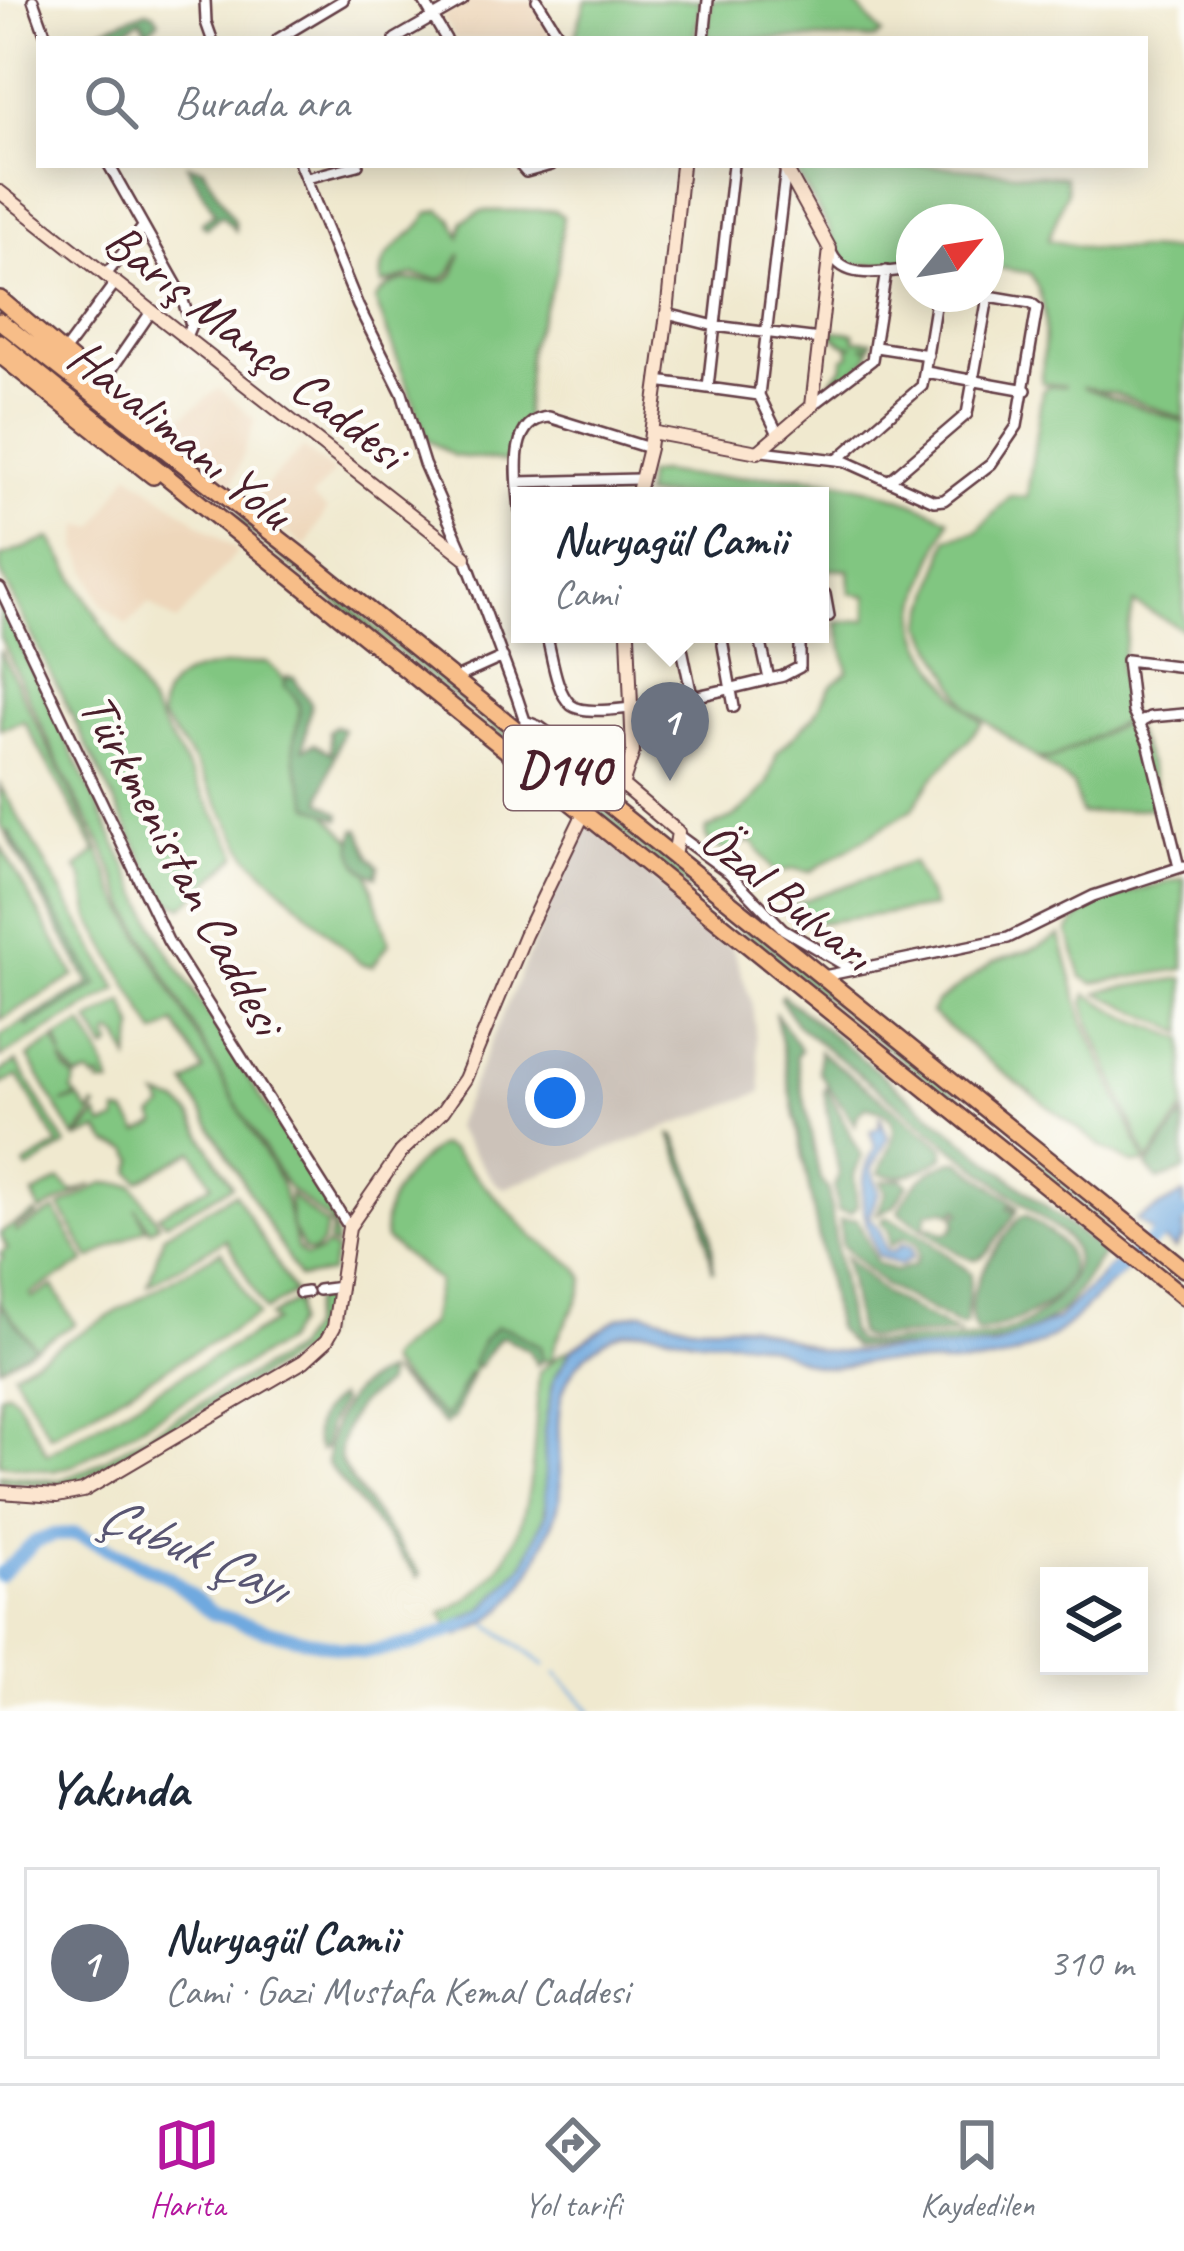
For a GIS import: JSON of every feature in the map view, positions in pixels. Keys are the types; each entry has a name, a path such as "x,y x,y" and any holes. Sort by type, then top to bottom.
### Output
{"highway":[{"path":"0,299 170,441 206,483"},
{"name":"Özal Bulvarı","path":"0,321 454,679 525,729 674,857 1184,1269"},
{"name":"Havalimanı Yolu","path":"0,342 309,590"},
{"path":"0,355 152,475 178,484"},
{"name":"Özal Bulvarı","path":"309,590 1184,1297"}],"street":[{"path":"32,0 46,36"},
{"path":"205,0 211,36"},
{"path":"283,36 343,0"},
{"path":"423,0 444,36"},
{"path":"400,36 463,0"},
{"path":"537,0 559,36"},
{"path":"704,36 708,0"},
{"path":"111,168 179,289 191,326 185,339"},
{"path":"302,168 358,306 402,393 424,464 503,657 525,729 540,727 622,785 728,872 783,928 850,969"},
{"path":"307,178 346,168"},
{"path":"638,487 649,448 668,314 682,168"},
{"path":"708,387 733,168"},
{"path":"778,434 759,395 785,168"},
{"path":"786,168 837,264 846,271 896,270"},
{"name":"Barış Manço Caddesi","path":"0,192 465,557"},
{"path":"64,352 143,227"},
{"path":"812,406 830,249"},
{"path":"762,451 868,364 876,347 886,271"},
{"path":"651,432 837,460 934,501 944,500 996,459 1017,426 1037,308 1004,298"},
{"path":"102,383 151,312"},
{"path":"837,460 919,390 934,312"},
{"path":"890,480 965,417 986,312"},
{"path":"668,314 715,326 820,340"},
{"path":"876,347 928,355"},
{"path":"926,373 1026,390"},
{"path":"657,381 759,395"},
{"path":"518,487 519,447 529,423 549,417 649,448"},
{"path":"518,482 639,479"},
{"name":"Türkmenistan Caddesi","path":"0,588 168,941 350,1227"},
{"path":"549,643 564,695 586,710 629,709 769,679 800,667 800,643"},
{"path":"622,785 633,752 628,643"},
{"path":"681,643 692,696"},
{"path":"723,643 734,707"},
{"path":"762,643 769,679"},
{"path":"454,679 503,657"},
{"path":"823,976 1008,938 1093,896 1182,867 1148,742 1132,704 1127,660 1184,667"},
{"path":"1139,723 1150,717 1184,714"},
{"path":"0,1492 57,1496 83,1491 304,1361 330,1335 350,1227 401,1152 438,1117 465,1078 583,814"},
{"path":"674,857 679,836"},
{"path":"308,1292 341,1287"}],"shaded area":[{"path":"468,0 532,0 553,36 454,36 442,16"},
{"path":"219,388 255,420 232,487 171,438 169,427"},
{"path":"303,448 334,472 312,497 327,510 305,547 249,502"},
{"path":"129,473 238,551 176,622 149,603 127,625 102,604 78,548 80,525 96,527"},
{"path":"587,821 733,949 752,1003 762,1092 504,1188 495,1183 454,1127"}],"green space":[{"path":"586,0 701,0 695,36 575,36"},
{"path":"712,0 852,0 882,34 879,36 706,36"},
{"path":"146,11 159,21 147,32 141,20 115,36 94,36"},
{"path":"189,168 203,168 235,230 221,215 207,228 203,225 215,213"},
{"path":"794,168 959,168 1065,177 1067,191 1048,240 1090,249 1184,250 1184,419 1114,393 1082,387 1184,422 1184,630 1134,603 1120,668 1130,718 1052,758 1036,758 968,708 923,625 948,538 977,531 1010,496 1027,497 1042,391 1048,386 1066,386 1042,383 1042,301 1030,273 1004,269 1004,204 896,204 896,264 848,265 840,259 828,227"},
{"path":"440,210 452,219 460,237 463,221 481,211 554,210 563,216 557,273 529,348 525,417 508,462 454,456 428,440 375,300 398,282 446,281 454,274 461,253 441,279 413,275 382,284 390,252 428,213"},
{"path":"0,324 1116,1223 1113,1230 315,585"},
{"path":"827,330 872,341 871,346 862,346 870,349 867,359 837,386 832,379 850,355 848,346 855,346 843,344"},
{"path":"646,475 785,476 848,483 949,519 921,595 919,632 942,676 983,723 931,780 913,809 810,872 775,873 753,842 730,851 721,849 709,842 706,829 734,817 752,802 768,783 777,753 814,716 830,687 848,671 837,623 867,619 867,596 850,593 849,570 829,569 829,487 645,487"},
{"path":"51,538 237,852 183,907 169,901 148,869 0,571 0,557"},
{"path":"0,601 163,943 333,1213 336,1246 328,1243 332,1229 328,1220 288,1188 241,1112 129,910 0,637"},
{"path":"0,650 116,893 281,1183 297,1248 305,1256 326,1246 336,1251 330,1273 299,1278 186,1084 204,1071 175,1023 156,1034 90,918 77,868 96,852 24,721 0,729"},
{"path":"267,662 305,706 298,747 316,802 364,859 389,943 373,966 361,964 249,857 191,757 161,718 170,686 182,677 215,667"},
{"path":"287,677 294,678 311,704 303,749 314,744 331,753 329,731 335,726 343,729 322,795 322,802 341,814 340,819 310,806 294,756 299,708 284,686"},
{"path":"1130,720 1161,807 1081,814 1073,785 1040,761"},
{"path":"0,785 118,989 0,1058 0,1036 24,1022 28,1026 98,985 0,824"},
{"path":"355,830 360,830 370,857 379,866 377,876 356,859"},
{"path":"9,832 98,985 28,1026 24,1022 90,984"},
{"path":"0,845 75,976 0,1020"},
{"path":"912,862 934,907 817,923 787,913 799,902"},
{"path":"1184,878 1184,969 1093,983 1082,977 1068,932 1076,920 1119,896"},
{"path":"1060,935 1083,1020 1146,1163 1134,1164 1105,1149 931,1013 936,1003 993,962"},
{"path":"1184,978 1184,1033 1098,993 1104,990"},
{"path":"1087,994 1125,1016 1184,1039 1184,1109 1148,1162 1090,1023 1084,1002"},
{"path":"782,995 1104,1253 1060,1312 1014,1338 961,1348 853,1347 836,1328 775,1012 801,1050 796,1056 820,1179 828,1189 849,1330 855,1340 959,1340 1000,1334 1036,1317 1053,1302 1072,1276 1075,1257 1062,1234 797,1025"},
{"path":"124,1002 135,1029 129,1059 113,1033 108,1036 112,1046 106,1050 89,1021"},
{"path":"83,1024 111,1084 99,1084 101,1078 89,1075 77,1078 62,1060 76,1080 72,1091 77,1096 62,1103 79,1098 89,1112 97,1108 75,1138 28,1057 55,1040 63,1058 57,1038"},
{"path":"819,1051 944,1147 944,1156 913,1173 879,1173 893,1124 880,1111 866,1107 855,1125 819,1072"},
{"path":"17,1062 66,1145 28,1170 24,1165 58,1145 18,1076 0,1085 0,1072"},
{"path":"826,1087 862,1156 854,1175 857,1206 851,1213 838,1211 834,1187 839,1174"},
{"path":"158,1097 179,1103 190,1114 232,1186 166,1223 158,1215 212,1184 193,1151 139,1181 131,1172 135,1160 129,1150 109,1144 98,1130 77,1139 97,1115 103,1126 117,1121 117,1112 126,1113 139,1133 157,1124 153,1116 164,1107"},
{"path":"1184,1115 1184,1171 1158,1180 1147,1167"},
{"path":"671,1135 702,1201 713,1272 701,1211"},
{"path":"440,1145 451,1150 534,1237 578,1268 584,1279 552,1359 539,1362 540,1351 495,1329 448,1421 387,1360 430,1323 438,1281 386,1240 387,1212 408,1174"},
{"path":"960,1161 1018,1206 1017,1211 1010,1205 1008,1209 1016,1213 993,1246 977,1259 958,1253 926,1230 930,1226 950,1232 955,1216 961,1213 958,1208 953,1214 928,1212 924,1229 899,1212 920,1180"},
{"path":"901,1179 908,1184 894,1206 877,1214 886,1192 881,1181"},
{"path":"60,1180 73,1192 92,1185 40,1212 33,1195"},
{"path":"104,1183 133,1185 159,1224 150,1230 135,1207 146,1228 90,1259 60,1207"},
{"path":"235,1193 294,1293 265,1311 226,1239 148,1285 164,1234"},
{"path":"289,1194 327,1226 314,1252 304,1250 292,1228"},
{"path":"55,1210 85,1262 30,1294 32,1298 53,1286 75,1324 35,1347 0,1303 0,1253 7,1249 0,1233 35,1213 16,1232"},
{"path":"1026,1215 1065,1248 1070,1270 1066,1284 1024,1317 977,1333 971,1303 975,1288 1001,1242"},
{"path":"886,1217 918,1232 971,1273 966,1324 960,1326 885,1286 842,1245 840,1220 857,1219 877,1263 895,1271 914,1265 919,1255 917,1243 904,1237 890,1246 889,1231 881,1221"},
{"path":"221,1251 258,1315 50,1436 13,1372"},
{"path":"845,1256 885,1294 958,1334 858,1335"},
{"path":"324,1298 328,1303 319,1336 307,1349 86,1477 63,1486 0,1481 0,1475 58,1481 86,1470 293,1350 308,1328 314,1300"},
{"path":"297,1300 296,1323 284,1342 74,1465 53,1471 0,1464 0,1395 7,1391 16,1398 47,1454 275,1321 269,1317"},
{"path":"0,1303 35,1347 0,1367"},
{"path":"496,1327 540,1346 543,1358 537,1365 529,1351 505,1337 499,1338 479,1366 472,1364 483,1340"},
{"path":"581,1344 555,1379 544,1523 517,1580 485,1613 450,1626 441,1613 474,1594 514,1542 531,1476 539,1372"},
{"path":"386,1373 386,1383 360,1403 350,1418 340,1458 421,1574 418,1577 327,1464 331,1434 342,1408 360,1387"},
{"path":"390,1373 446,1418 469,1373 471,1377 454,1417 445,1425"},
{"path":"338,1397 325,1448 320,1451 317,1421"}],"water":[{"path":"880,1116 888,1138 872,1169 879,1192 869,1216 880,1230 886,1251 903,1244 912,1247 913,1257 900,1265 878,1256 863,1202 864,1175 875,1147 870,1131 879,1127"},
{"path":"1184,1194 1184,1237 1175,1249 1136,1220"},
{"path":"1115,1262 1125,1272 1052,1337 1018,1354 983,1362 825,1367 751,1342 643,1330 606,1340 585,1356 563,1391 558,1429 559,1502 531,1571 513,1598 490,1619 458,1636 450,1626 484,1608 524,1564 546,1513 544,1430 554,1378 572,1349 618,1318 644,1312 691,1325 749,1325 819,1350 844,1352 994,1346 1057,1320"}],"waterway":[{"name":"Çubuk Çayı","path":"1110,1276 1184,1214"},
{"name":"Çubuk Çayı","path":"0,1575 35,1542 77,1534 170,1578 212,1613 363,1653 413,1644 466,1625"},
{"path":"488,1624 545,1665"},
{"path":"556,1673 591,1711"}],"place":[{"name":"Nuryagül Camii","path":"670,781"}]}
